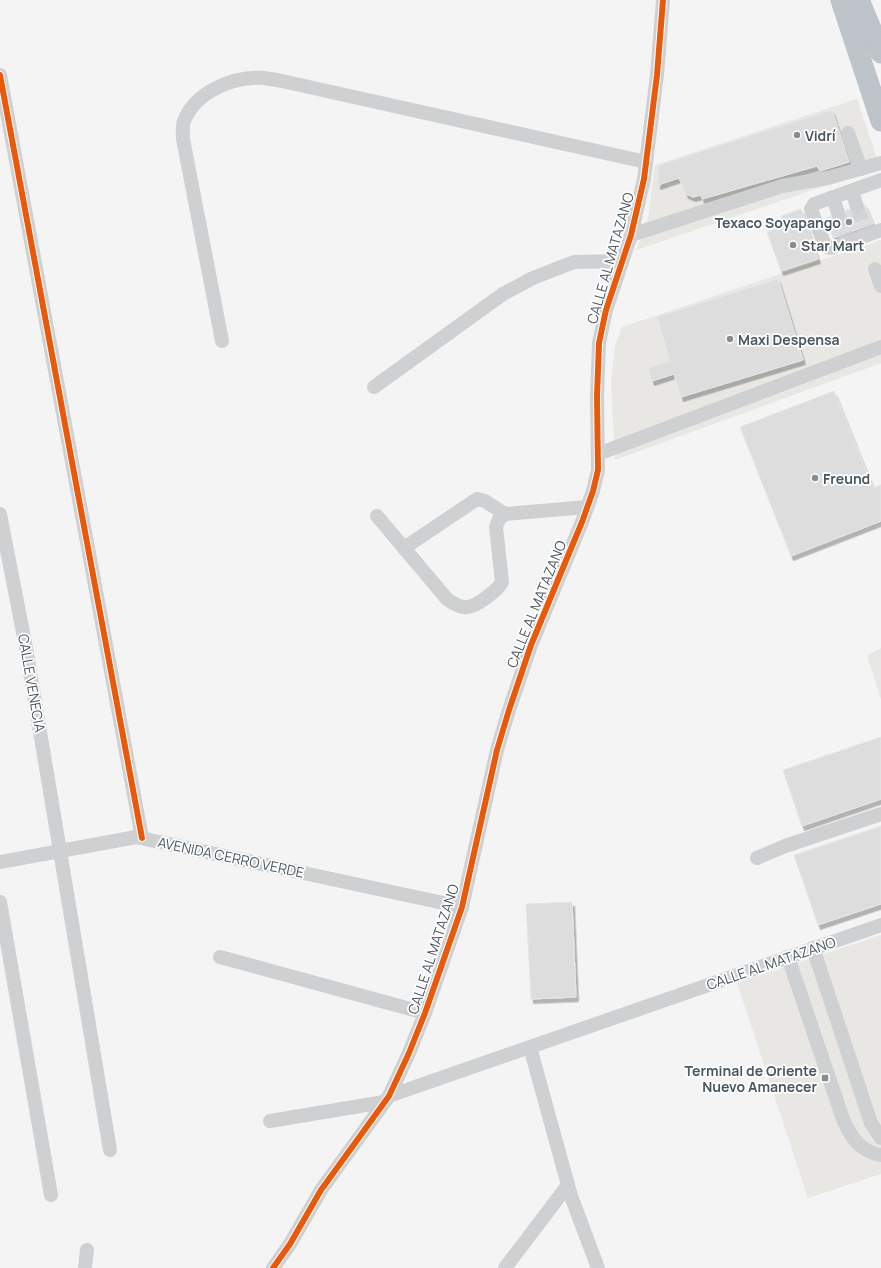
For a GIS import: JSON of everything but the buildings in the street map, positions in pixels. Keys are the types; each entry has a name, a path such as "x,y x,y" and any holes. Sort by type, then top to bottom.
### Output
{"highway":[{"path":"830,0 849,51 880,118"},
{"path":"841,0 880,118"},
{"path":"859,0 881,54"},
{"path":"870,0 881,32"}],"street":[{"name":"CALLE AL MATAZANO","path":"273,1268 290,1244 321,1190 386,1099 409,1053 425,1013 462,907 497,750 509,710 531,645 587,507 598,470 599,343 606,310 631,235 644,179 657,75 663,0"},
{"path":"0,75 142,838"},
{"path":"222,341 182,139 184,122 193,106 220,86 240,80 263,78 646,162"},
{"path":"848,133 861,169"},
{"path":"631,235 782,186 828,178 881,163"},
{"path":"881,180 814,204 811,209 823,244 831,248 847,238 866,232 881,230"},
{"path":"852,191 857,207"},
{"path":"833,197 838,213"},
{"path":"374,387 504,294 533,278 574,262 622,261"},
{"path":"875,269 881,286"},
{"path":"598,454 881,347"},
{"path":"404,548 477,499 485,501 505,514"},
{"path":"377,516 447,599 458,606 468,608 494,592 499,588 502,582 496,527 499,518 505,514 587,507"},
{"name":"CALLE VENECIA","path":"0,514 25,640 110,1150"},
{"path":"757,858 785,846 881,814"},
{"name":"AVENIDA CERRO VERDE","path":"0,862 136,837 462,907"},
{"path":"0,902 51,1195"},
{"name":"CALLE AL MATAZANO","path":"386,1099 530,1047 881,925"},
{"path":"813,948 871,1123 881,1138"},
{"path":"220,957 425,1013"},
{"path":"788,957 844,1122 850,1135 858,1145 870,1152 881,1154"},
{"path":"530,1047 568,1185 598,1268"},
{"path":"270,1121 386,1099"},
{"path":"505,1268 568,1185"},
{"path":"85,1268 88,1250"}],"shaded area":[{"path":"857,99 880,167 636,250 647,225 655,165"},
{"path":"881,240 881,363 615,460 611,381 615,346 622,327"},
{"path":"881,648 881,699 867,656"},
{"name":"Terminal de Oriente Nuevo Amanecer","path":"881,935 881,1174 808,1198 737,983"}],"tunnel":[{"path":"857,207 865,228"},
{"path":"838,213 846,235"}],"cycle path":[{"path":"273,1268 290,1244 321,1190 389,1096 409,1053 425,1013 462,907 497,750 509,710 531,645 582,522 593,491 598,470 597,396 599,343 606,310 631,235 644,179 657,75 663,0"},
{"path":"0,75 142,838"}],"place":[{"name":"Vidrí","path":"797,135"},
{"name":"Texaco Soyapango","path":"849,222"},
{"name":"Star Mart","path":"793,245"},
{"name":"Maxi Despensa","path":"730,339"},
{"name":"Freund","path":"815,478"},
{"name":"Terminal de Oriente Nuevo Amanecer","path":"825,1078"}]}
